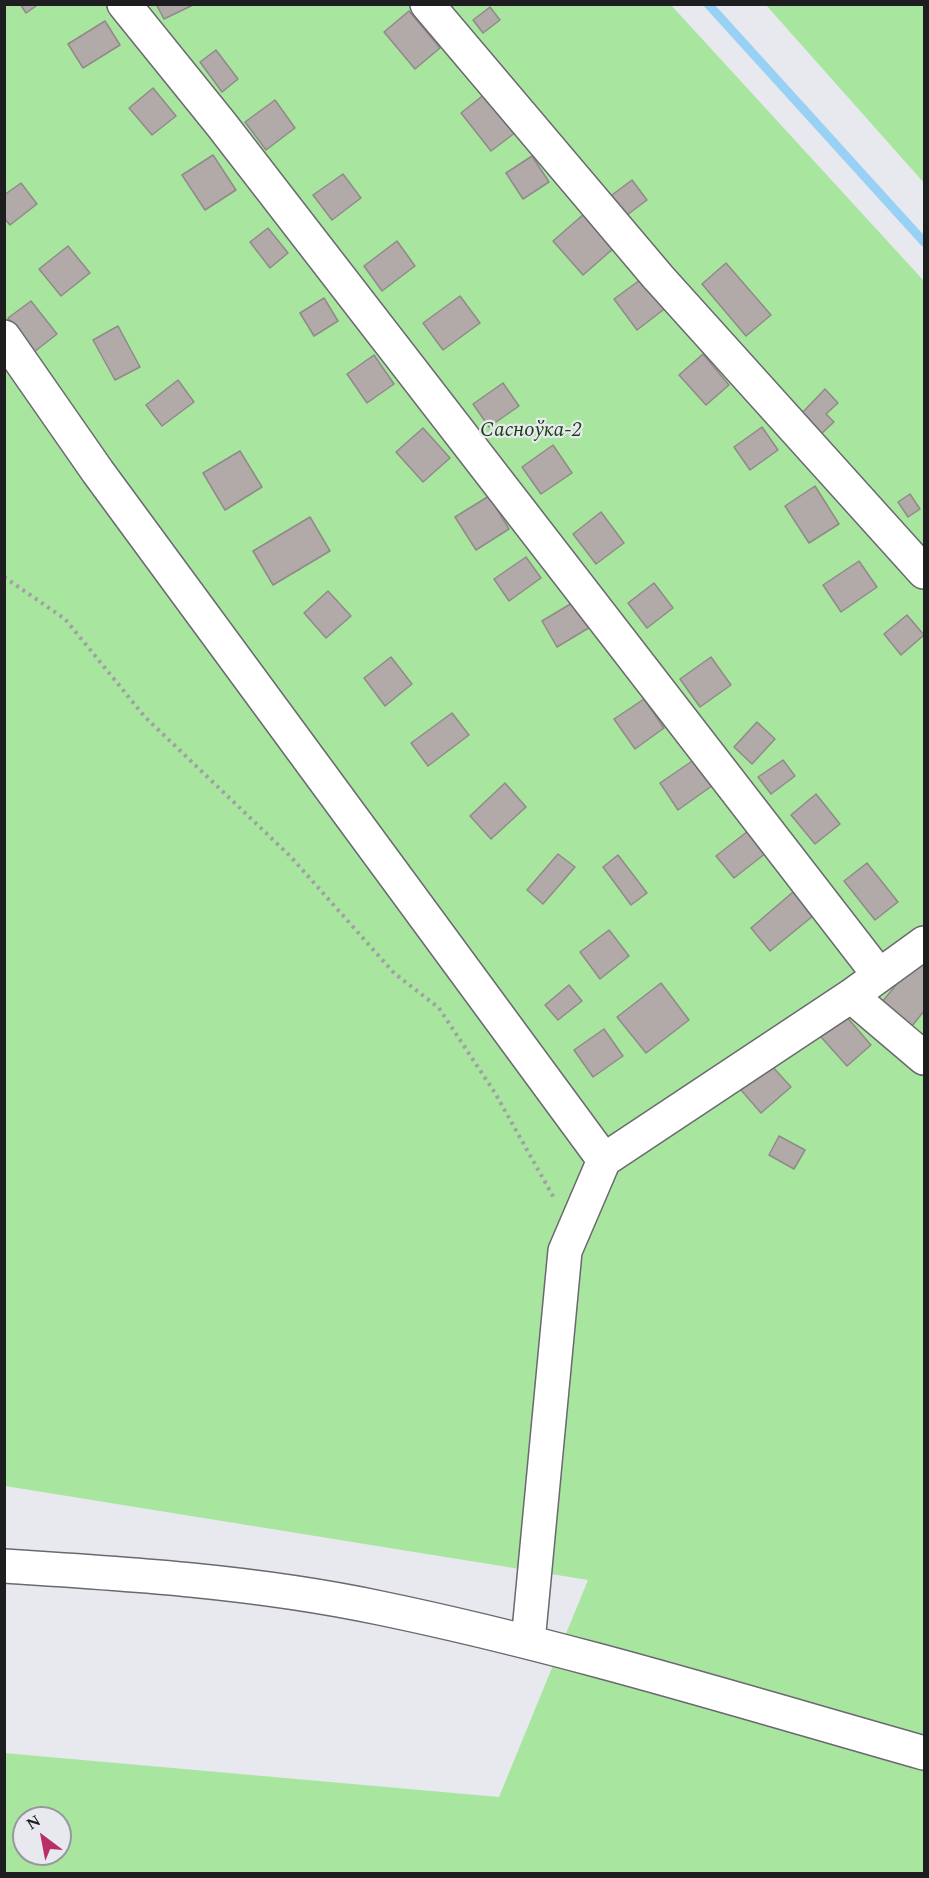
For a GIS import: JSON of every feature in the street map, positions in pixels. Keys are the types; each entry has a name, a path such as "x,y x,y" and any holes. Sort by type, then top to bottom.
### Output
{"street":[{"path":"124,4 221,124 879,975"},
{"path":"427,4 658,277 924,572"},
{"path":"4,337 98,472 604,1160"},
{"path":"528,1642 565,1251 604,1160 851,996 924,943"},
{"path":"851,996 924,1058"},
{"path":"4,1566 153,1575 252,1586 379,1607 528,1642 924,1753"}],"path":[{"path":"4,577 65,619 145,717 291,857 394,973 440,1008 495,1093 556,1203"}],"green space":[{"name":"Сасноўка-2","path":"5,5 671,5 924,281 924,1873 5,1873 4,1753 499,1797 588,1580 5,1486"},
{"path":"766,5 924,5 924,183"}],"building":[{"path":"20,4 39,4 26,13"},
{"path":"156,4 193,4 193,5 164,19"},
{"path":"490,7 500,20 483,33 473,20"},
{"path":"409,11 440,48 415,69 384,32"},
{"path":"105,21 120,45 83,68 68,44"},
{"path":"216,50 238,79 222,92 200,62"},
{"path":"153,88 176,116 152,135 129,108"},
{"path":"486,93 516,132 491,151 461,113"},
{"path":"275,100 295,128 266,150 245,122"},
{"path":"213,155 236,190 205,210 182,175"},
{"path":"532,156 549,182 523,199 506,173"},
{"path":"343,174 361,198 332,220 313,195"},
{"path":"632,180 647,200 623,218 608,198"},
{"path":"21,183 37,204 10,225 4,218 4,195"},
{"path":"584,214 614,248 583,275 553,241"},
{"path":"268,228 288,253 270,268 250,242"},
{"path":"397,241 415,266 382,291 364,266"},
{"path":"68,246 90,273 61,296 39,269"},
{"path":"726,263 771,315 746,336 702,284"},
{"path":"644,277 667,307 637,330 614,299"},
{"path":"460,296 480,323 443,350 423,323"},
{"path":"324,298 338,321 314,336 300,313"},
{"path":"31,301 57,334 34,352 8,318"},
{"path":"118,326 140,367 115,380 93,340"},
{"path":"703,354 729,385 706,405 679,375"},
{"path":"374,355 394,384 367,403 347,374"},
{"path":"178,380 194,402 162,426 146,405"},
{"path":"503,383 519,406 489,427 473,404"},
{"path":"825,389 838,403 826,414 834,422 821,434 801,414"},
{"path":"762,427 778,450 750,470 734,447"},
{"path":"423,428 450,458 423,482 396,452"},
{"path":"553,445 572,473 541,494 522,467"},
{"path":"240,451 262,487 225,510 203,473"},
{"path":"815,486 839,524 809,543 785,506"},
{"path":"910,494 920,509 908,517 898,502"},
{"path":"489,496 509,529 476,550 455,517"},
{"path":"601,512 624,543 596,564 573,534"},
{"path":"310,517 330,551 273,585 253,551"},
{"path":"526,557 541,578 509,601 494,579"},
{"path":"859,561 877,587 841,612 823,585"},
{"path":"654,583 673,608 647,628 628,603"},
{"path":"328,591 351,616 326,638 304,613"},
{"path":"577,600 592,626 557,647 542,621"},
{"path":"907,615 924,635 901,655 884,634"},
{"path":"391,657 412,684 385,706 364,678"},
{"path":"711,657 731,685 700,707 680,679"},
{"path":"644,699 664,728 635,749 614,719"},
{"path":"452,713 469,735 428,766 411,743"},
{"path":"757,722 775,739 752,764 734,747"},
{"path":"698,757 716,783 678,810 660,783"},
{"path":"783,760 795,776 771,794 758,777"},
{"path":"505,783 526,807 491,839 470,816"},
{"path":"816,794 840,824 815,844 791,815"},
{"path":"748,831 766,853 734,878 716,856"},
{"path":"558,854 575,867 543,904 527,890"},
{"path":"618,855 647,893 631,905 603,867"},
{"path":"867,863 898,902 875,920 844,881"},
{"path":"793,892 813,916 770,951 751,928"},
{"path":"609,930 629,956 600,979 580,952"},
{"path":"918,958 924,964 924,1011 912,1026 882,1002"},
{"path":"661,983 689,1020 646,1053 617,1017"},
{"path":"569,985 582,1001 558,1020 545,1005"},
{"path":"845,1015 871,1045 847,1066 821,1037"},
{"path":"604,1029 623,1056 593,1077 574,1050"},
{"path":"771,1065 791,1087 761,1113 741,1090"},
{"path":"779,1136 805,1150 794,1169 769,1155"}],"waterway":[{"path":"708,4 924,242"}]}
